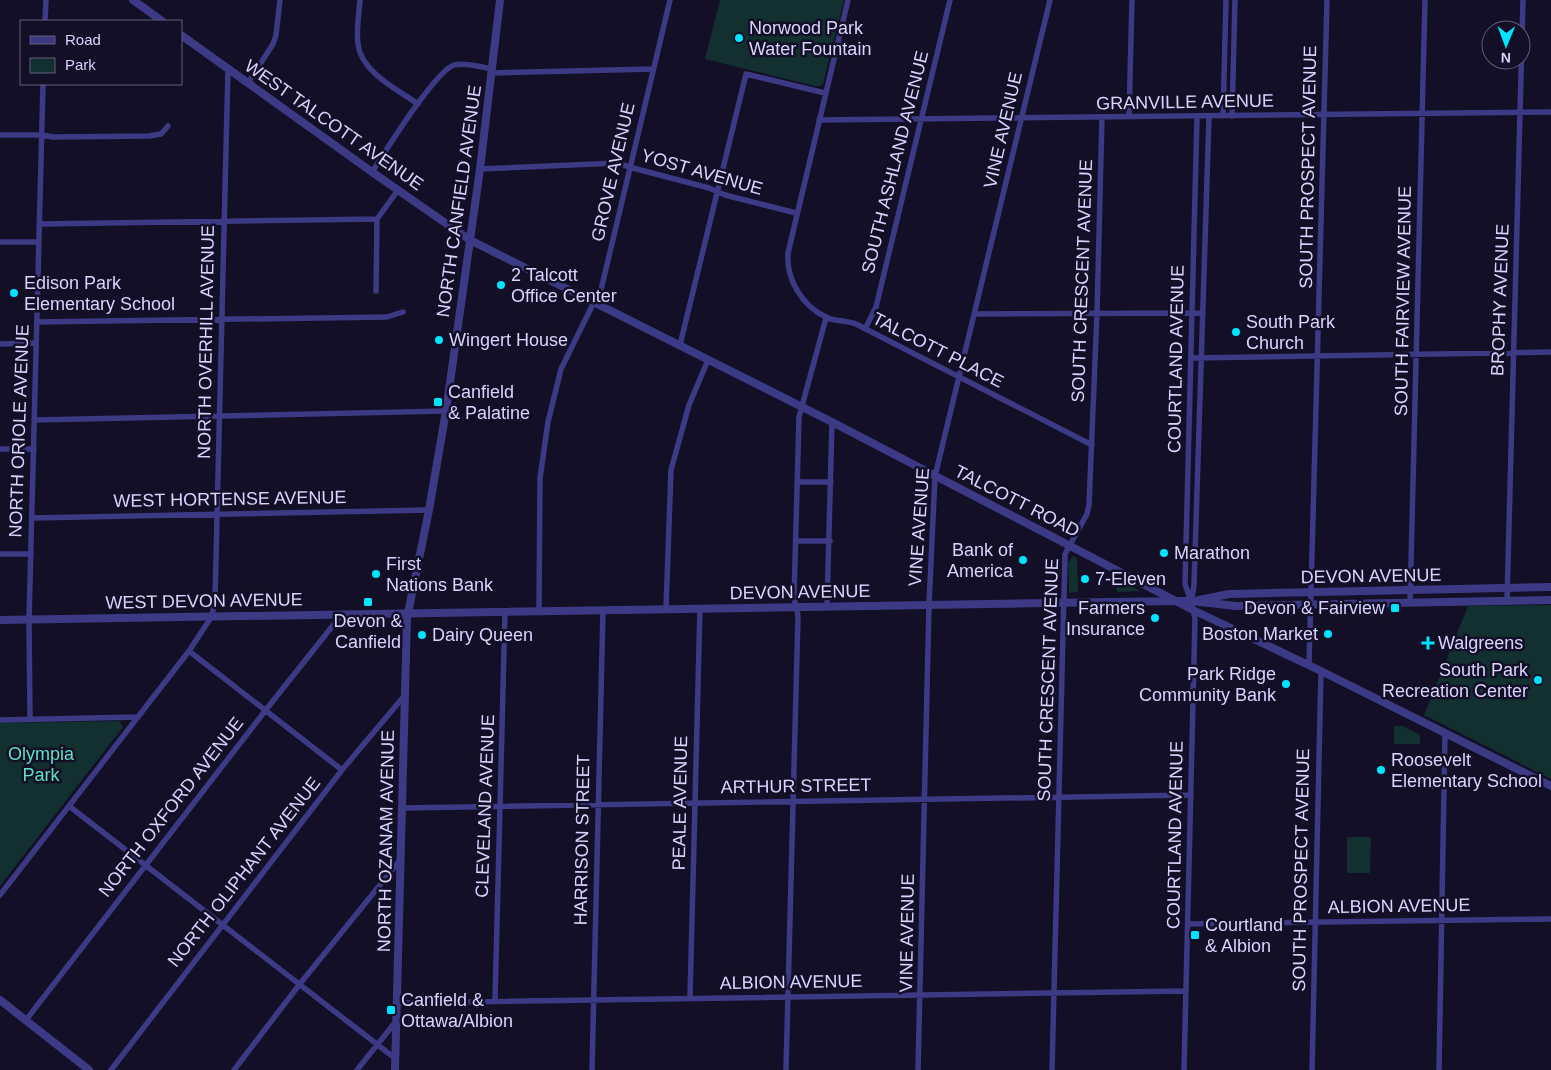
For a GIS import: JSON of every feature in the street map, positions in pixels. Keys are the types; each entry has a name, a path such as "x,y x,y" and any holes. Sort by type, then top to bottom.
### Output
{"street":[{"path":"45,20 46,0"},
{"path":"133,0 153,19"},
{"path":"248,83 273,44 277,28 279,2 272,0"},
{"path":"360,0 358,45 363,58 372,70 418,104"},
{"name":"NORTH CANFIELD AVENUE","path":"408,613 429,510 446,411 480,169 500,0"},
{"name":"GROVE AVENUE","path":"539,611 540,478 548,422 562,369 594,302 600,294 670,0"},
{"path":"786,1070 798,616 794,598 799,417 826,318 816,311 794,285 788,268 788,253 848,0"},
{"name":"SOUTH ASHLAND AVENUE","path":"865,329 876,307 950,0"},
{"name":"VINE AVENUE","path":"918,1070 929,605 935,476 1050,0"},
{"path":"1129,117 1132,0"},
{"path":"1223,116 1226,0"},
{"path":"1232,116 1234,0"},
{"name":"SOUTH PROSPECT AVENUE","path":"1309,665 1328,0"},
{"name":"SOUTH FAIRVIEW AVENUE","path":"1410,603 1425,0"},
{"name":"BROPHY AVENUE","path":"1507,601 1524,0"},
{"name":"WEST TALCOTT AVENUE","path":"182,36 470,240"},
{"path":"372,172 418,104 441,73 447,68 460,64 492,71 653,69"},
{"name":"NORTH OVERHILL AVENUE","path":"212,616 215,600 228,68"},
{"path":"680,345 746,74 825,93"},
{"name":"NORTH ORIOLE AVENUE","path":"30,719 29,620 44,85"},
{"name":"GRANVILLE AVENUE","path":"819,120 1551,112"},
{"name":"SOUTH CRESCENT AVENUE","path":"1052,1070 1065,554 1088,509 1097,313 1102,117"},
{"name":"COURTLAND AVENUE","path":"1184,1070 1195,629 1191,601 1185,584 1197,117"},
{"name":"COURTLAND AVENUE","path":"1191,601 1194,586 1209,117"},
{"path":"0,135 42,135 53,137 149,136 161,134 168,126"},
{"name":"YOST AVENUE","path":"480,169 618,162 629,167 709,188 726,196 796,214"},
{"path":"376,291 377,219 398,190"},
{"path":"40,224 377,219"},
{"name":"TALCOTT ROAD","path":"470,240 832,422 1193,610 1309,665 1551,786"},
{"path":"0,242 39,242"},
{"path":"37,322 387,317 403,312"},
{"path":"975,314 1203,313"},
{"name":"TALCOTT PLACE","path":"826,318 851,322 1092,445"},
{"path":"0,344 36,343"},
{"path":"1191,358 1551,352"},
{"path":"666,609 671,470 689,405 708,360"},
{"path":"34,420 446,411"},
{"path":"827,606 832,422"},
{"path":"0,449 34,449"},
{"path":"797,482 830,482"},
{"name":"WEST HORTENSE AVENUE","path":"32,518 429,510"},
{"path":"796,541 830,541"},
{"path":"0,554 31,554"},
{"name":"DEVON AVENUE","path":"1191,601 1229,594 1551,587"},
{"name":"DEVON AVENUE","path":"408,613 1177,601 1236,606 1551,600"},
{"name":"PEALE AVENUE","path":"690,998 700,608"},
{"name":"HARRISON STREET","path":"592,1070 603,610"},
{"name":"CLEVELAND AVENUE","path":"495,1001 505,611"},
{"name":"WEST DEVON AVENUE","path":"0,620 408,613"},
{"name":"NORTH OZANAM AVENUE","path":"395,1070 408,613"},
{"name":"NORTH OXFORD AVENUE","path":"26,1020 342,614"},
{"path":"0,895 189,651 212,616"},
{"path":"189,651 342,770"},
{"name":"SOUTH PROSPECT AVENUE","path":"1312,1070 1321,671"},
{"name":"NORTH OLIPHANT AVENUE","path":"111,1070 342,770 405,695"},
{"path":"0,720 137,717"},
{"path":"1439,1070 1445,733"},
{"name":"ARTHUR STREET","path":"402,808 1191,795"},
{"path":"69,806 396,1059"},
{"path":"234,1070 299,985 401,859"},
{"name":"ALBION AVENUE","path":"1188,924 1551,919"},
{"name":"ALBION AVENUE","path":"397,1003 1186,991"},
{"path":"0,1000 89,1070"},
{"path":"357,1070 396,1020"}],"green space":[{"path":"720,0 844,0 823,84 815,86 705,59"},
{"path":"1073,556 1077,558 1078,592 1069,593 1068,563"},
{"path":"1116,578 1140,591 1117,592"},
{"path":"1551,605 1551,779 1424,715 1468,606"},
{"name":"Olympia Park","path":"119,721 123,727 0,886 0,723"},
{"path":"1394,726 1403,726 1420,735 1420,744 1394,744"},
{"path":"1347,837 1371,837 1370,873 1347,873"}],"place":[{"name":"Norwood Park Water Fountain","path":"739,38"},
{"name":"2 Talcott Office Center","path":"501,285"},
{"name":"Edison Park Elementary School","path":"14,293"},
{"name":"South Park Church","path":"1236,332"},
{"name":"Wingert House","path":"439,340"},
{"name":"Canfield & Palatine","path":"438,402"},
{"name":"Marathon","path":"1164,553"},
{"name":"Bank of America","path":"1023,560"},
{"name":"First Nations Bank","path":"376,574"},
{"name":"7-Eleven","path":"1085,579"},
{"name":"Devon & Canfield","path":"368,602"},
{"name":"Devon & Fairview","path":"1395,608"},
{"name":"Farmers Insurance","path":"1155,618"},
{"name":"Boston Market","path":"1328,634"},
{"name":"Dairy Queen","path":"422,635"},
{"name":"Walgreens","path":"1428,643"},
{"name":"South Park Recreation Center","path":"1538,680"},
{"name":"Park Ridge Community Bank","path":"1286,684"},
{"name":"Roosevelt Elementary School","path":"1381,770"},
{"name":"Courtland & Albion","path":"1195,935"},
{"name":"Canfield & Ottawa/Albion","path":"391,1010"}]}
